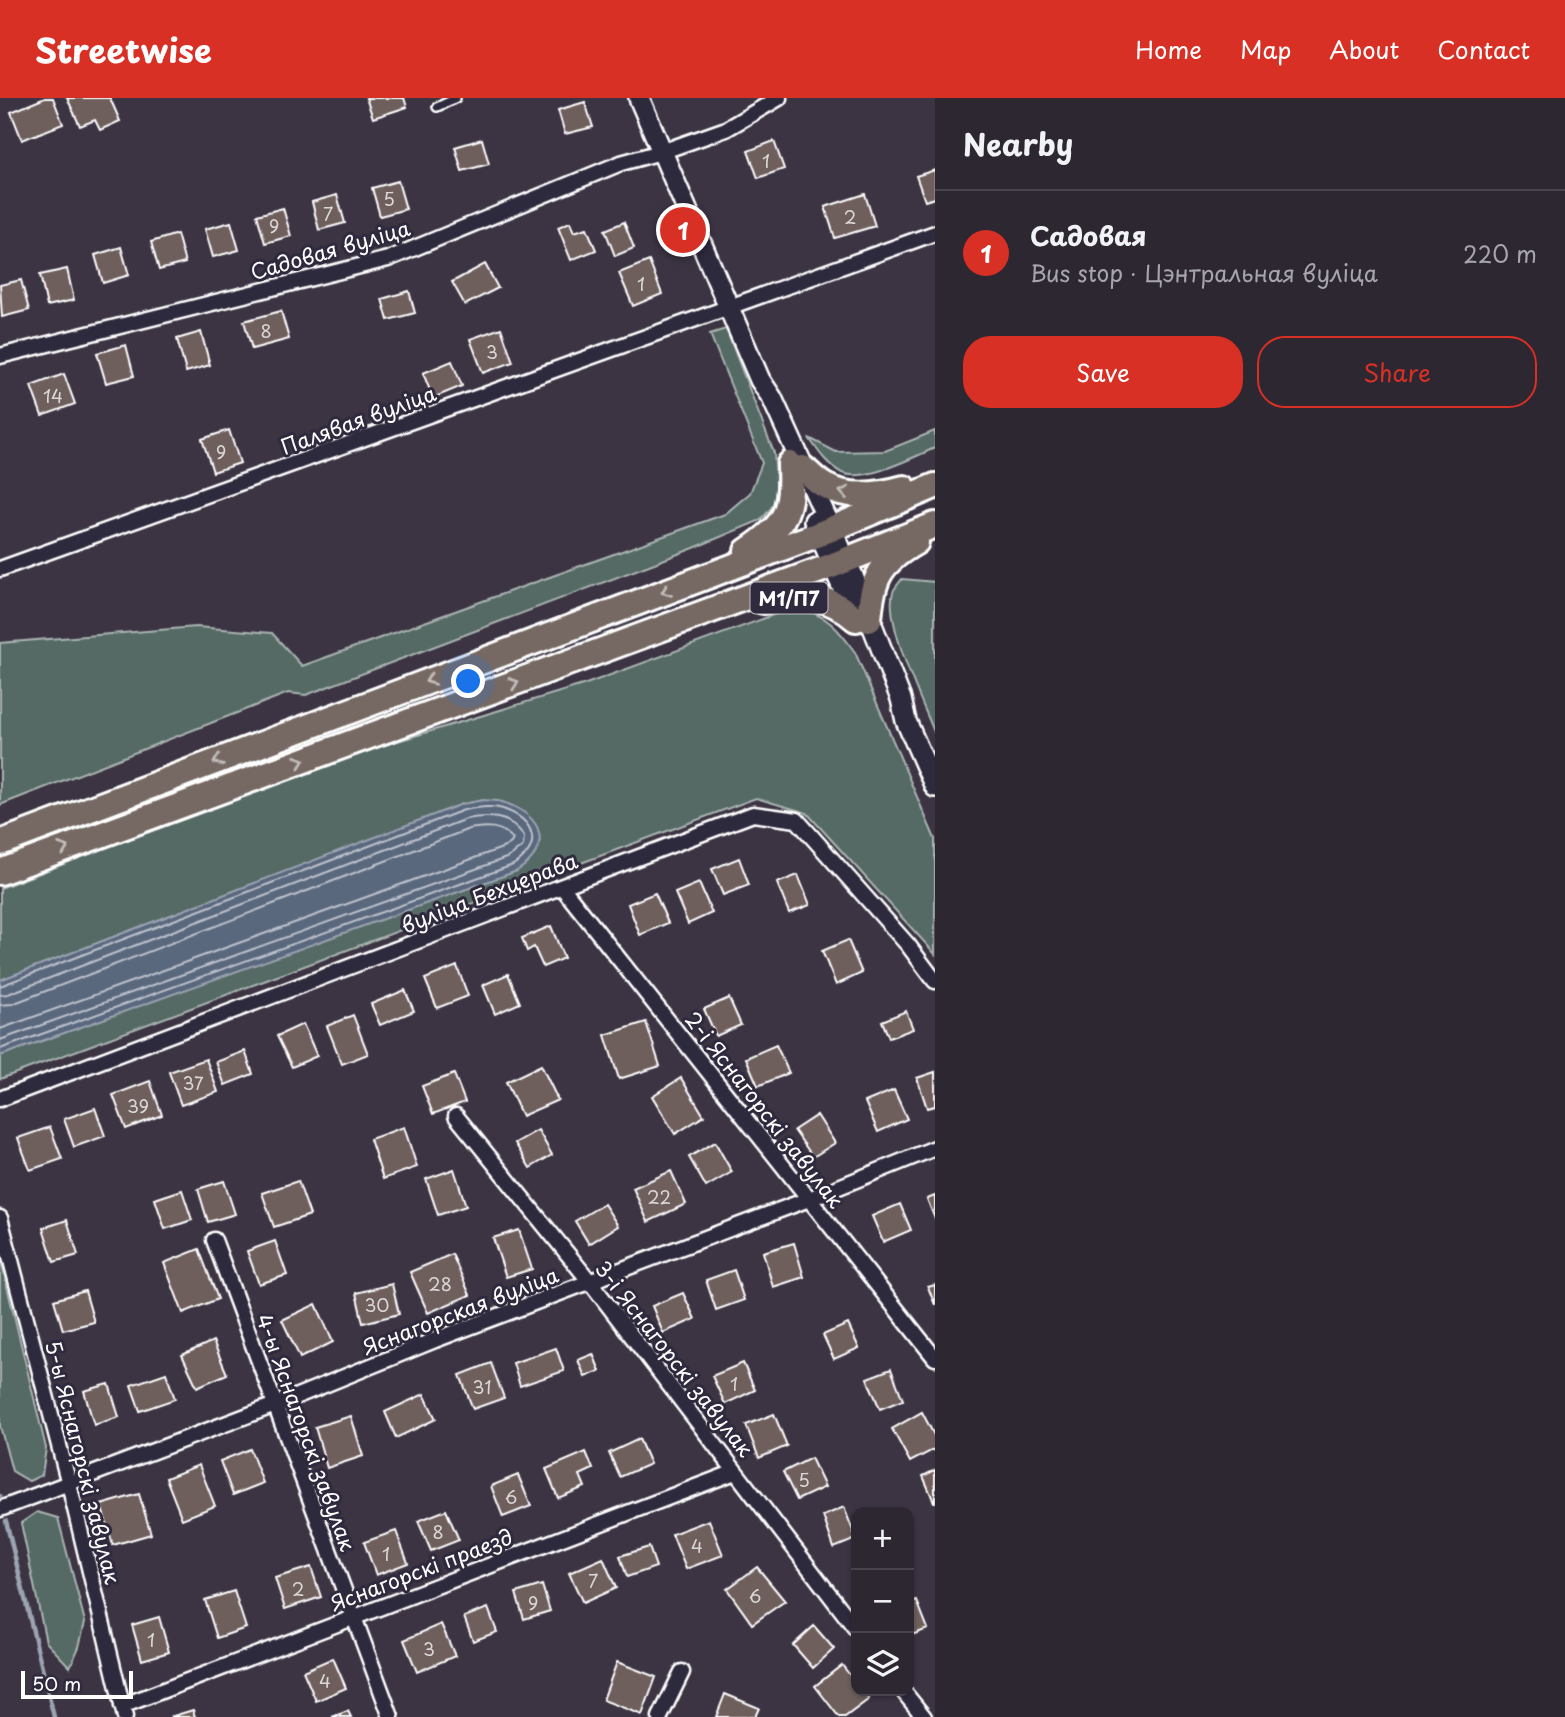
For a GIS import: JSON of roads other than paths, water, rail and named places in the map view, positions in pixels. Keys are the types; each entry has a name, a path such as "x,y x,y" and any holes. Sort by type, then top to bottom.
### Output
{"highway":[{"path":"708,576 768,537 781,524 788,506 796,466 823,486 844,493 893,491 935,480"},
{"path":"0,843 708,576 935,486"},
{"path":"0,872 935,525"},
{"path":"862,619 877,576 896,554 935,531"},
{"name":"М1/П7","path":"717,608 793,597 820,598 839,605 862,619"}],"street":[{"path":"639,98 760,380 764,402 825,531"},
{"name":"Садовая вуліца","path":"0,356 388,259 621,163 726,129 779,98"},
{"name":"Палявая вуліца","path":"0,569 935,233"},
{"name":"М1/П7","path":"825,531 893,703 906,721 935,787"},
{"name":"вуліца Бехцерава","path":"0,1099 753,814 797,820 908,945 935,981"},
{"name":"2-і Яснагорскі завулак","path":"562,887 935,1358"},
{"name":"3-і Яснагорскі завулак","path":"456,1116 591,1283 851,1623"},
{"name":"Яснагорская вуліца","path":"0,1509 275,1405 435,1340 809,1199 935,1148"},
{"name":"5-ы Яснагорскі завулак","path":"0,1218 69,1484 124,1712"},
{"name":"4-ы Яснагорскі завулак","path":"214,1240 391,1717"},
{"name":"Яснагорскі праезд","path":"124,1712 353,1618 735,1472"},
{"path":"660,1717 682,1672"},
{"path":"908,1696 924,1717"}],"lane":[{"path":"437,107 456,98"}],"water":[{"path":"483,800 502,802 518,809 535,824 539,833 536,852 517,871 0,1056 0,980 462,804"}],"waterway":[{"path":"6,1521 54,1717"}],"place":[{"name":"Садовая","path":"683,230"}]}
